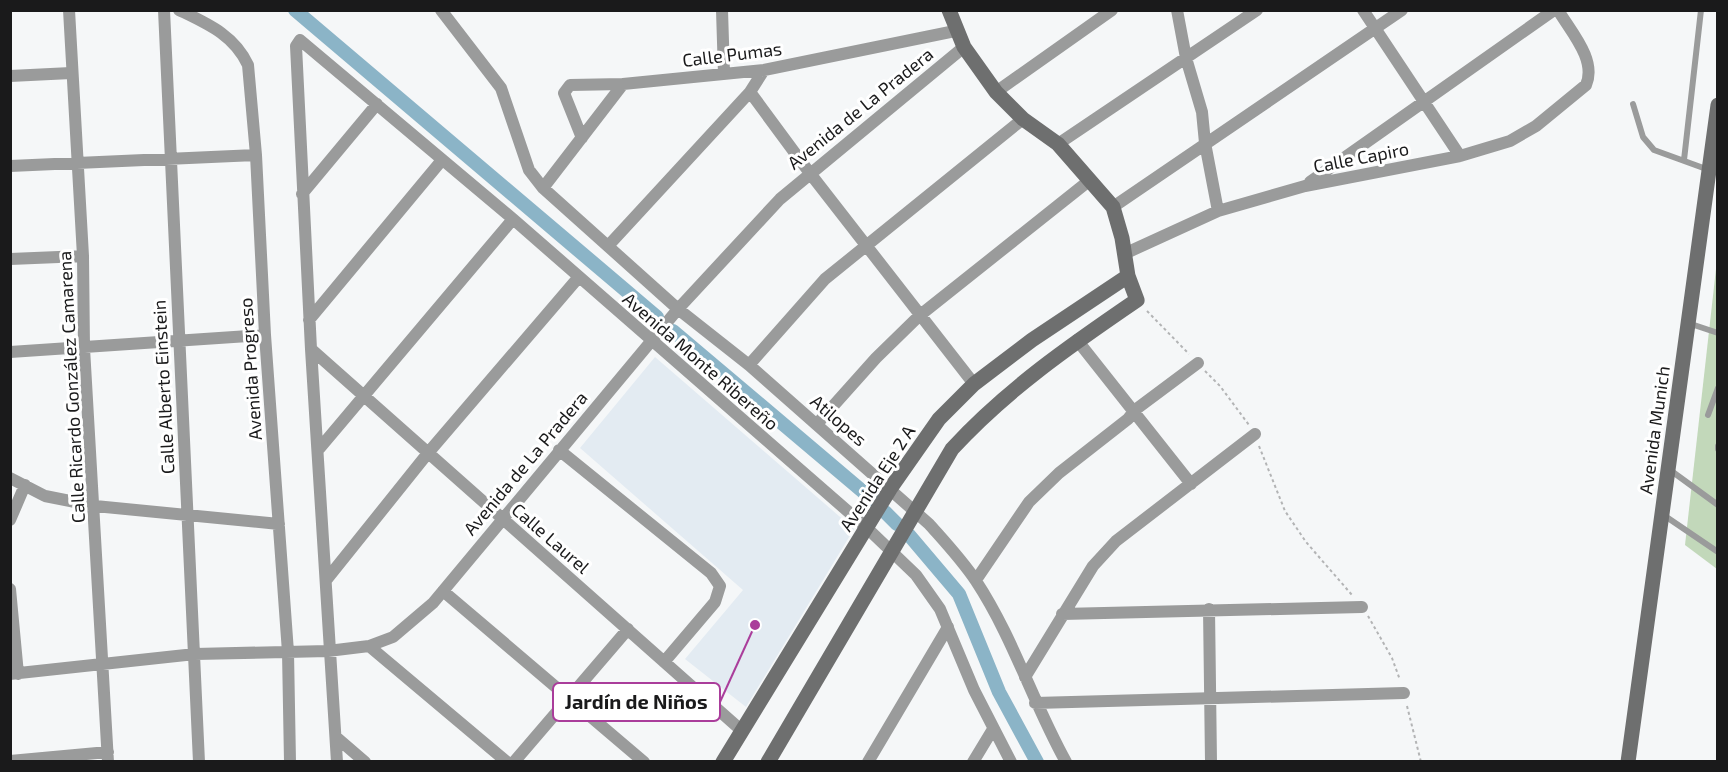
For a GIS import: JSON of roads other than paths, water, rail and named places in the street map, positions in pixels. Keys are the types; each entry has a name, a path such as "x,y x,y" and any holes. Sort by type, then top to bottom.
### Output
{"street":[{"name":"Calle Ricardo González Camarena","path":"69,10 83,256 84,348 108,757"},
{"name":"Calle Alberto Einstein","path":"164,10 199,762"},
{"name":"Avenida Progreso","path":"179,10 214,26 242,52 248,65 256,155 265,335 288,652 290,762"},
{"name":"Atilopes","path":"441,10 501,88 529,170 543,188 678,309 817,424 929,524 976,580 1066,762"},
{"path":"722,10 724,74"},
{"path":"996,92 1112,10"},
{"path":"1177,10 1186,58 1202,112 1205,143 1218,211"},
{"path":"1058,144 1257,10"},
{"path":"1363,10 1460,156"},
{"path":"1113,207 1402,10"},
{"path":"1305,186 1556,10"},
{"name":"Calle Capiro","path":"1124,254 1218,211 1305,186 1460,156 1510,141 1536,126 1586,85 1590,76 1590,63 1556,10"},
{"path":"768,762 952,449 982,417 1077,340 1137,300 1128,276 1113,207 1058,144 1023,118 996,92 955,31 951,12"},
{"name":"Calle Pumas","path":"582,138 564,93 566,87 623,84 764,70 955,31"},
{"name":"Avenida Monte Ribereño","path":"302,194 296,46 300,40 513,219 867,528 916,575 948,627 993,729 1011,762"},
{"name":"Avenida de La Pradera","path":"14,674 195,654 328,651 384,642 404,629 443,591 501,518 678,309 780,199 809,172 964,47"},
{"path":"608,246 750,92 764,70"},
{"path":"10,76 71,73"},
{"path":"543,188 623,84"},
{"path":"750,92 919,316 974,384"},
{"path":"337,762 328,651 327,579 302,194 377,104"},
{"name":"Avenida Munich","path":"1628,762 1708,170 1714,153 1718,105"},
{"path":"749,366 825,279 1023,118"},
{"path":"10,166 170,157 256,155"},
{"path":"309,320 442,160"},
{"path":"817,424 876,358 919,316 1090,180"},
{"path":"319,449 513,219"},
{"path":"10,259 83,256"},
{"name":"Avenida Eje 2 A","path":"723,762 890,489 939,419 974,384 1032,340 1128,276"},
{"path":"327,579 428,453 578,278"},
{"path":"10,352 265,335"},
{"path":"1077,340 1135,410 1191,484"},
{"name":"Calle Laurel","path":"311,349 741,730"},
{"path":"976,580 1029,502 1059,473 1128,419 1135,410 1198,363"},
{"path":"1025,677 1093,566 1116,541 1254,434"},
{"path":"559,450 711,573 720,586 715,602 664,662"},
{"path":"10,478 45,495 95,506 279,524"},
{"path":"10,520 25,485"},
{"path":"10,590 14,674"},
{"path":"443,591 644,762"},
{"path":"1062,614 1362,607"},
{"path":"1209,609 1211,762"},
{"path":"868,762 948,627"},
{"path":"514,762 628,629"},
{"path":"369,646 507,762"},
{"path":"1035,703 1404,693"},
{"path":"973,762 993,729"},
{"path":"336,737 365,762"},
{"path":"10,761 108,757"}],"lane":[{"path":"1684,160 1701,10"},
{"path":"1633,104 1643,137 1654,150 1708,170"},
{"path":"1688,323 1718,333"},
{"path":"1708,415 1718,388"},
{"path":"1668,469 1718,505"},
{"path":"1662,514 1718,552"}],"waterway":[{"path":"295,10 657,317"},
{"path":"673,331 874,501"},
{"path":"885,512 897,524"},
{"path":"909,535 959,594 999,692 1037,762"}],"place":[{"name":"Jardín de Niños","path":"755,625"}]}
